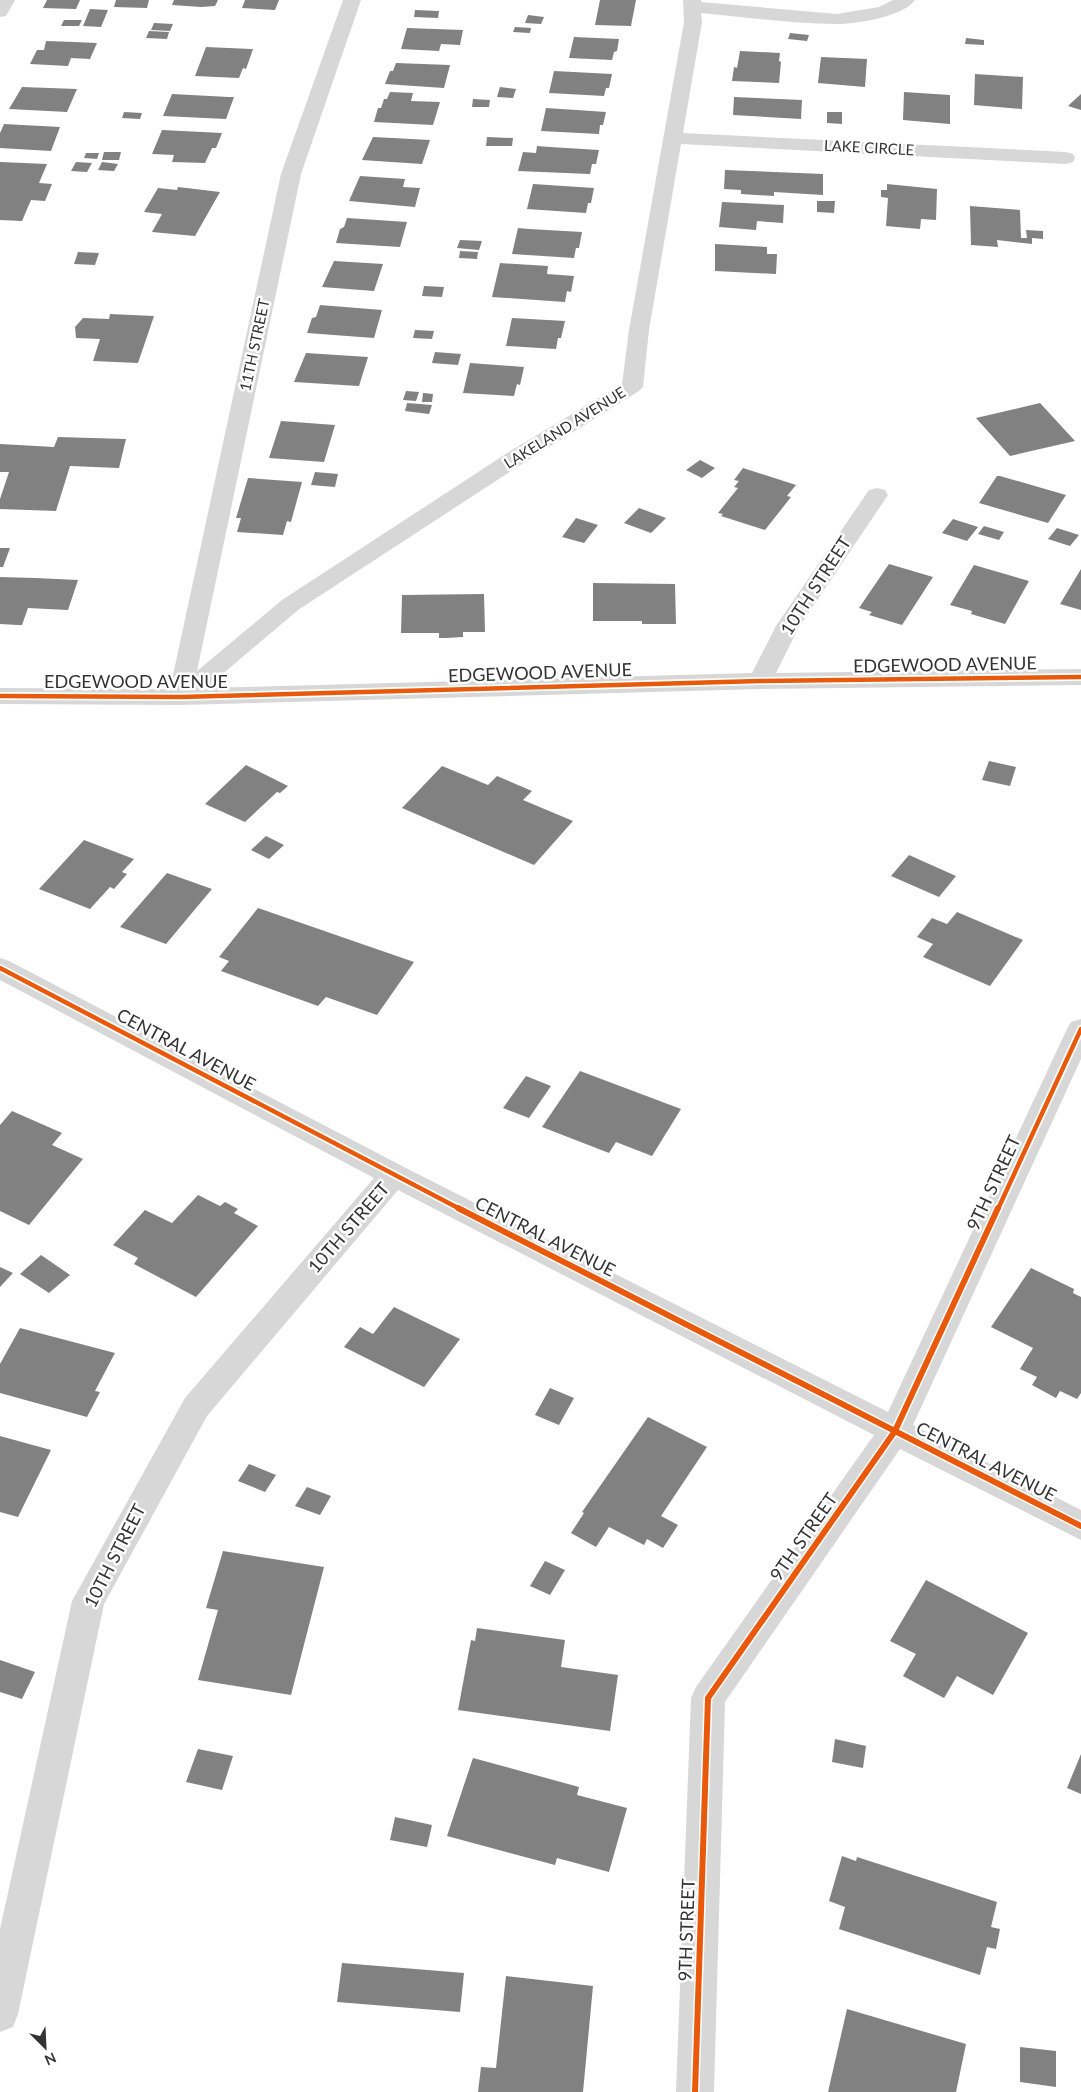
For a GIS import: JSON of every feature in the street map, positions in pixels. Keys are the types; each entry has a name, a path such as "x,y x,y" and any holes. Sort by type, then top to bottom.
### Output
{"street":[{"path":"0,12 6,0"},
{"name":"11TH STREET","path":"180,697 291,174 352,0"},
{"path":"692,4 837,19 884,12 906,0"},
{"name":"LAKELAND AVENUE","path":"180,697 222,664 290,605 520,455 632,387 639,330 693,22 692,4"},
{"name":"LAKE CIRCLE","path":"673,138 1066,158"},
{"name":"10TH STREET","path":"760,681 788,626 877,495"},
{"name":"EDGEWOOD AVENUE","path":"0,696 180,697 760,681 1081,677"},
{"name":"CENTRAL AVENUE","path":"0,968 394,1175 1081,1526"},
{"name":"9TH STREET","path":"695,2092 708,1698 895,1431 1081,1029"},
{"name":"10TH STREET","path":"0,2014 88,1601 196,1407 394,1175"}],"building":[{"path":"47,0 80,0 76,9 43,8"},
{"path":"116,0 149,0 147,8 114,7"},
{"path":"174,0 218,0 215,6 201,7 172,5"},
{"path":"245,0 279,0 275,10 242,8"},
{"path":"600,0 636,0 631,26 595,25"},
{"path":"90,9 108,10 101,27 83,26"},
{"path":"415,10 439,11 438,18 414,17"},
{"path":"528,15 544,17 541,24 525,23"},
{"path":"64,20 82,20 79,26 61,26"},
{"path":"154,23 173,24 170,31 151,30"},
{"path":"515,27 531,28 530,33 513,32"},
{"path":"407,28 463,30 460,45 441,44 439,51 401,49"},
{"path":"149,31 169,32 167,39 146,38"},
{"path":"790,33 809,35 807,41 788,39"},
{"path":"574,37 619,39 617,51 614,52 612,60 569,58"},
{"path":"966,38 984,40 984,45 965,44"},
{"path":"46,41 97,43 90,59 71,58 68,66 30,64 37,50 44,50"},
{"path":"206,47 253,49 246,69 243,68 239,78 195,76"},
{"path":"740,51 780,53 779,83 732,81 734,67 737,68"},
{"path":"821,57 867,59 865,87 818,83"},
{"path":"396,63 450,65 444,88 385,84 390,71 393,71"},
{"path":"554,71 612,74 609,88 606,88 604,96 549,93"},
{"path":"975,74 1023,77 1022,109 974,105"},
{"path":"22,87 77,89 67,112 9,109"},
{"path":"500,87 516,89 513,98 497,97"},
{"path":"390,92 413,93 411,101 440,102 433,125 374,122 378,108 381,108 384,99 387,99"},
{"path":"904,92 950,95 950,124 903,120"},
{"path":"172,94 234,97 226,119 163,116"},
{"path":"1081,94 1081,110 1068,106 1070,104"},
{"path":"734,97 802,100 801,119 733,115"},
{"path":"473,99 490,100 489,107 472,107"},
{"path":"546,108 606,112 603,125 600,125 599,134 541,131"},
{"path":"124,112 142,113 140,119 122,118"},
{"path":"827,112 842,112 842,124 827,123"},
{"path":"4,124 60,127 51,151 0,148 0,133"},
{"path":"162,130 222,133 216,148 212,148 205,163 172,162 174,155 152,154"},
{"path":"373,137 430,140 422,164 362,160"},
{"path":"487,137 513,138 512,146 486,146"},
{"path":"537,146 599,150 596,164 592,164 590,174 518,171 523,152 536,153"},
{"path":"104,152 121,152 119,160 102,160"},
{"path":"86,153 99,153 97,159 84,158"},
{"path":"0,162 47,164 39,183 52,184 45,201 31,200 22,221 0,220"},
{"path":"76,162 92,163 87,172 71,171"},
{"path":"102,162 118,164 114,171 98,170"},
{"path":"725,170 823,174 823,195 774,192 774,196 741,194 741,190 724,189"},
{"path":"360,176 405,179 403,187 420,188 415,207 349,201"},
{"path":"533,184 594,188 591,203 588,203 586,213 527,209"},
{"path":"887,184 937,189 936,220 921,219 920,229 886,226 888,198 881,197 881,190 887,190"},
{"path":"178,187 220,192 195,236 152,232 162,214 144,212 158,188 177,190"},
{"path":"817,201 835,201 834,213 817,212"},
{"path":"722,202 784,205 783,223 757,221 756,230 719,227"},
{"path":"970,206 1020,210 1021,238 1027,238 1026,230 1043,231 1043,239 1032,238 1032,244 997,240 998,247 971,245"},
{"path":"347,218 407,222 400,247 336,243 340,229 344,227"},
{"path":"518,228 582,232 579,248 576,248 574,258 512,254"},
{"path":"460,240 482,241 479,250 457,248"},
{"path":"715,244 767,247 767,254 777,254 776,274 715,271"},
{"path":"460,251 478,252 477,259 459,258"},
{"path":"78,252 99,253 95,265 74,264"},
{"path":"334,261 383,264 374,291 322,287"},
{"path":"500,263 548,266 547,274 574,276 571,292 567,291 565,302 492,297"},
{"path":"424,286 444,287 442,297 422,296"},
{"path":"320,305 382,310 374,338 307,333 312,318 316,317"},
{"path":"110,314 154,316 138,363 93,361 100,339 76,338 75,327 83,318 109,319"},
{"path":"512,318 565,321 556,349 506,346"},
{"path":"415,330 434,331 432,339 413,338"},
{"path":"435,352 461,354 458,365 432,363"},
{"path":"306,353 368,357 359,386 294,382"},
{"path":"470,363 524,367 520,385 517,384 514,396 463,393"},
{"path":"406,391 419,392 416,401 403,400"},
{"path":"423,393 433,394 432,402 422,402"},
{"path":"407,403 432,405 429,414 405,411"},
{"path":"1040,403 1075,441 1010,456 976,418"},
{"path":"281,421 335,425 324,462 269,458"},
{"path":"58,437 126,439 119,468 70,466 56,511 0,509 0,499 9,472 0,472 0,444 54,447"},
{"path":"700,460 715,468 702,478 686,470"},
{"path":"743,468 796,485 787,496 791,497 765,530 721,516 723,514 718,513 738,488 734,487 739,481 734,480"},
{"path":"315,472 338,474 335,487 311,485"},
{"path":"997,476 1066,495 1048,523 979,503"},
{"path":"248,478 302,482 291,522 287,521 283,535 237,532 241,518 236,518"},
{"path":"639,508 666,518 651,533 624,523"},
{"path":"576,518 598,525 584,543 562,537"},
{"path":"953,519 978,527 967,541 942,533"},
{"path":"984,526 1004,532 999,540 978,534"},
{"path":"1057,528 1079,535 1070,546 1048,539"},
{"path":"0,548 10,548 3,567 0,567"},
{"path":"889,564 933,577 902,625 869,615 872,612 859,608"},
{"path":"974,565 1029,581 1005,624 971,614 972,611 950,605"},
{"path":"1081,569 1081,610 1060,604"},
{"path":"0,577 78,580 68,610 28,608 22,625 18,625 0,624"},
{"path":"593,583 675,584 676,624 642,624 642,621 593,621"},
{"path":"484,594 485,632 463,632 463,637 446,638 439,638 439,633 401,633 402,595"},
{"path":"989,761 1016,767 1010,786 982,780"},
{"path":"246,765 288,786 280,793 277,792 245,822 205,804"},
{"path":"442,766 488,785 497,776 532,791 523,800 573,821 534,865 402,808"},
{"path":"266,836 284,845 269,859 251,850"},
{"path":"84,840 134,859 122,872 127,874 114,889 110,887 90,909 39,889"},
{"path":"909,855 956,876 939,897 891,876"},
{"path":"167,873 212,889 166,944 120,927"},
{"path":"258,908 414,962 377,1015 326,997 318,1006 221,971 229,961 219,957"},
{"path":"957,912 1023,940 990,986 923,957 933,944 917,937 932,918 947,924"},
{"path":"580,1071 681,1109 652,1156 616,1142 609,1153 542,1127"},
{"path":"526,1076 551,1086 529,1118 503,1108"},
{"path":"12,1111 62,1133 52,1145 83,1159 29,1225 0,1211 0,1125"},
{"path":"198,1195 220,1206 225,1202 238,1209 234,1213 258,1226 196,1297 134,1264 138,1258 113,1245 145,1210 172,1223"},
{"path":"41,1255 70,1275 49,1293 20,1274"},
{"path":"0,1267 13,1273 0,1287"},
{"path":"1031,1268 1074,1289 1073,1293 1081,1297 1081,1393 1077,1399 1060,1391 1056,1398 1032,1385 1037,1377 1020,1369 1033,1348 991,1327"},
{"path":"394,1307 460,1339 424,1387 344,1347 360,1327 373,1334"},
{"path":"20,1328 115,1353 95,1391 100,1392 87,1417 0,1393 0,1364"},
{"path":"550,1388 574,1398 559,1425 535,1415"},
{"path":"648,1417 707,1447 661,1516 678,1525 663,1548 647,1539 644,1545 609,1527 596,1547 571,1533 584,1513 582,1512"},
{"path":"0,1436 51,1450 18,1517 0,1512"},
{"path":"249,1464 276,1475 265,1492 238,1481"},
{"path":"307,1487 331,1496 320,1515 295,1506"},
{"path":"223,1551 324,1567 291,1695 198,1680 218,1610 206,1608"},
{"path":"545,1561 565,1570 550,1595 530,1586"},
{"path":"926,1580 1028,1633 993,1695 957,1676 944,1698 903,1676 916,1654 890,1641"},
{"path":"477,1628 565,1640 561,1667 618,1675 610,1731 458,1710 471,1640 475,1641"},
{"path":"0,1660 35,1672 22,1699 0,1692"},
{"path":"835,1739 866,1746 863,1768 832,1762"},
{"path":"198,1749 233,1756 222,1790 186,1782"},
{"path":"1081,1754 1081,1794 1067,1788"},
{"path":"473,1758 579,1787 577,1795 627,1808 609,1872 557,1858 555,1865 447,1836"},
{"path":"395,1817 432,1825 427,1847 390,1840"},
{"path":"842,1856 856,1861 857,1857 997,1902 991,1927 1000,1929 996,1949 987,1947 980,1975 839,1929 845,1907 829,1901"},
{"path":"342,1963 464,1973 460,2012 337,2002"},
{"path":"506,1976 593,1986 583,2092 478,2092 481,2067 496,2068"},
{"path":"847,2009 966,2044 956,2092 828,2092"},
{"path":"1020,2047 1056,2051 1056,2087 1020,2082"}],"cycle path":[{"path":"0,696 180,697 760,681 1081,677"},
{"path":"0,968 394,1175 1081,1526"},
{"path":"695,2092 708,1698 895,1431 1081,1029"}]}
